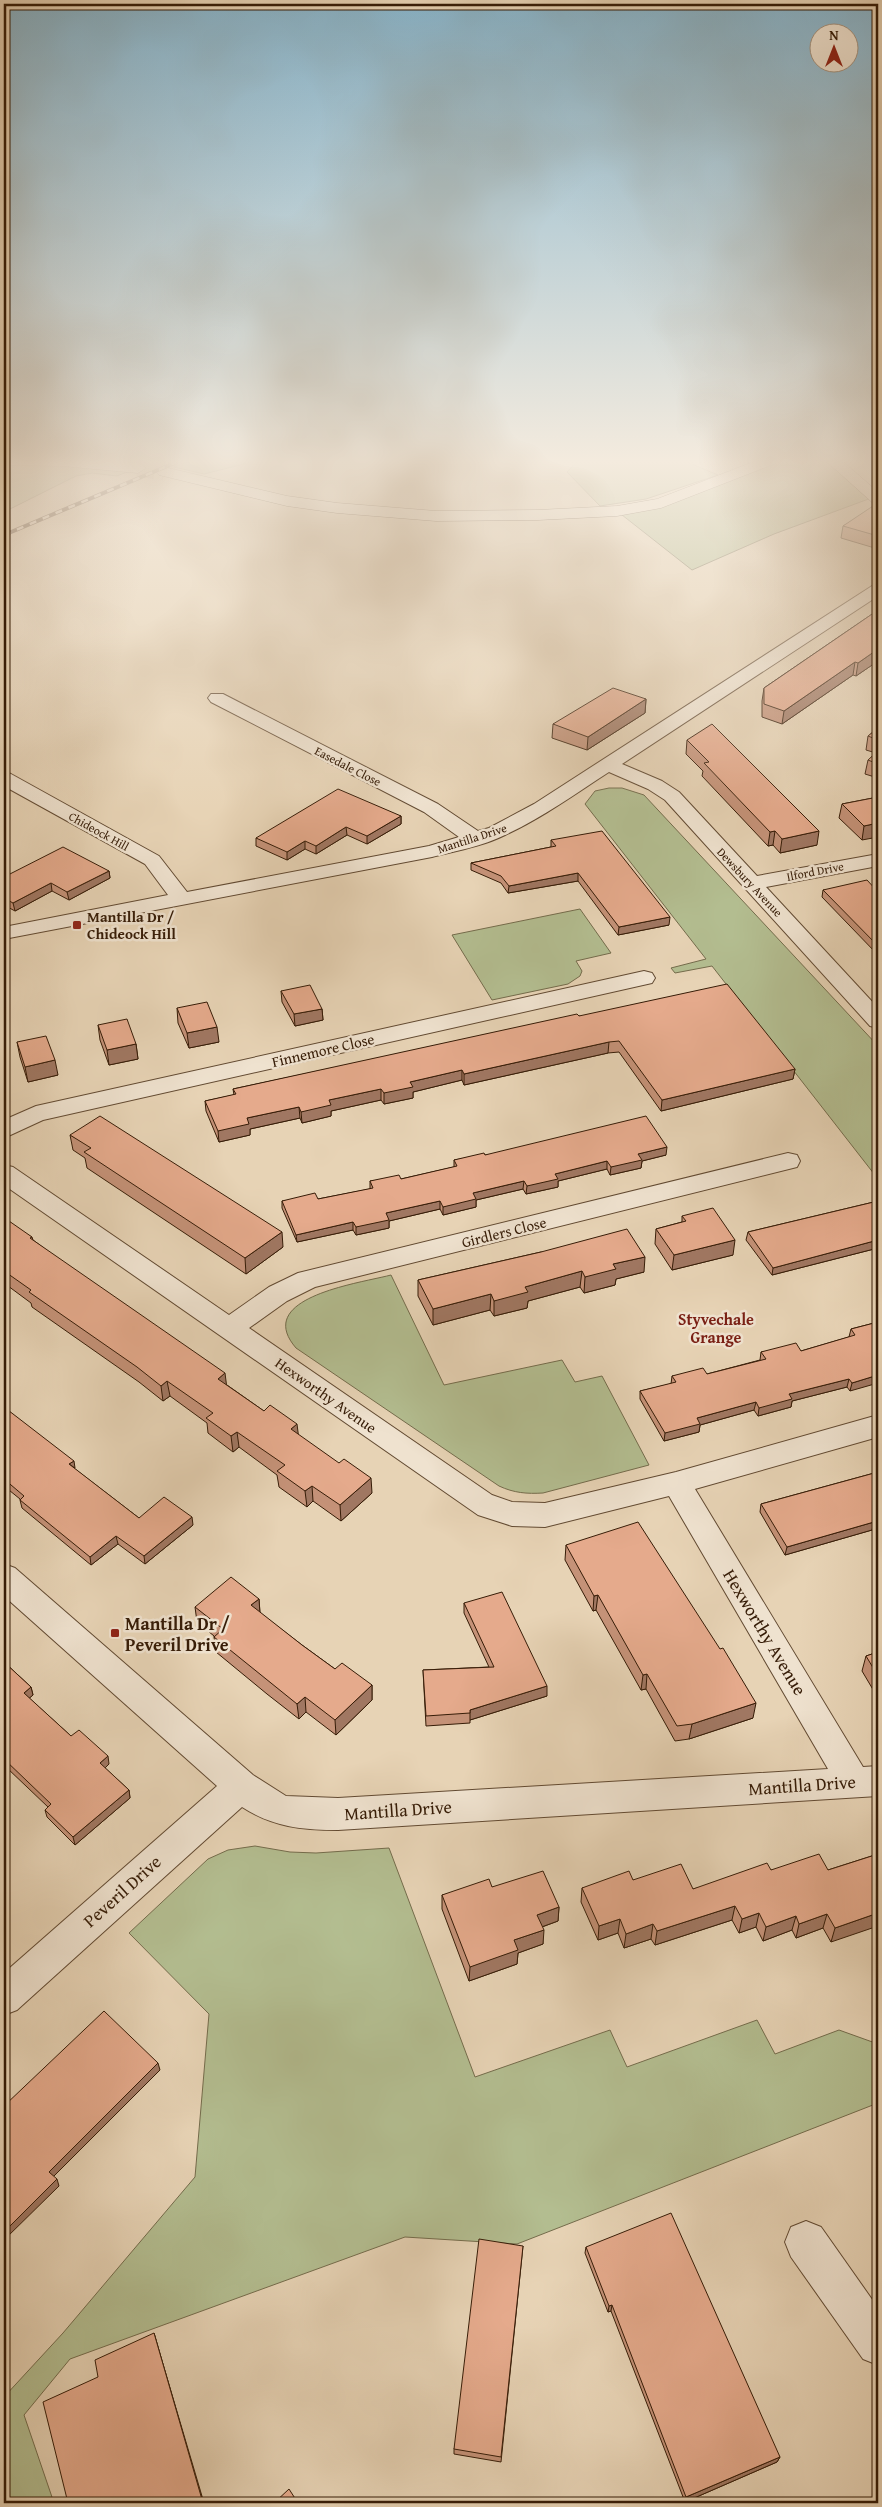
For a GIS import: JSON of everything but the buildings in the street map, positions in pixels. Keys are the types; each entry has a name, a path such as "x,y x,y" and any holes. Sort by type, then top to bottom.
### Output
{"street":[{"name":"Mantilla Drive","path":"4,933 432,851 476,839 522,820 878,588"},
{"name":"Easedale Close","path":"217,698 431,808 476,839"},
{"name":"Dewsbury Avenue","path":"607,764 665,790 878,1021"},
{"name":"Chideock Hill","path":"4,778 152,860 163,872 180,899"},
{"name":"Ilford Drive","path":"752,883 878,860"},
{"name":"Finnemore Close","path":"4,1130 36,1114 644,978"},
{"name":"Girdlers Close","path":"230,1328 278,1294 307,1280 788,1161"},
{"name":"Hexworthy Avenue","path":"4,1173 481,1503 499,1512 527,1516 545,1515 676,1483 878,1426"},
{"name":"Hexworthy Avenue","path":"676,1483 866,1781"},
{"name":"Mantilla Drive","path":"4,1577 241,1786 262,1802 279,1811 295,1814 338,1814 866,1781"},
{"name":"Peveril Drive","path":"4,1997 241,1786"},
{"path":"806,2242 878,2344"}],"green space":[{"path":"622,788 644,795 878,1046 878,1179 712,966 675,973 671,968 706,959 585,804 595,791"},
{"path":"580,909 611,953 576,961 582,971 580,976 568,984 492,1000 452,935"},
{"path":"391,1275 444,1385 562,1360 575,1382 602,1376 649,1465 543,1493 515,1492 499,1486 296,1348 286,1331 288,1316 299,1305 316,1295 336,1288"},
{"path":"255,1846 290,1852 316,1853 389,1848 475,2077 610,2030 627,2067 757,2020 775,2054 839,2030 878,2044 878,2103 517,2244 405,2237 70,2359 24,2415 54,2503 4,2503 4,2397 63,2333 195,2177 209,2014 129,1933 208,1859 228,1850"}],"place":[{"name":"Mantilla Dr / Chideock Hill","path":"77,925"},
{"name":"Mantilla Dr / Peveril Drive","path":"115,1633"}],"district":[{"name":"Styvechale Grange","path":"716,1328"}]}
